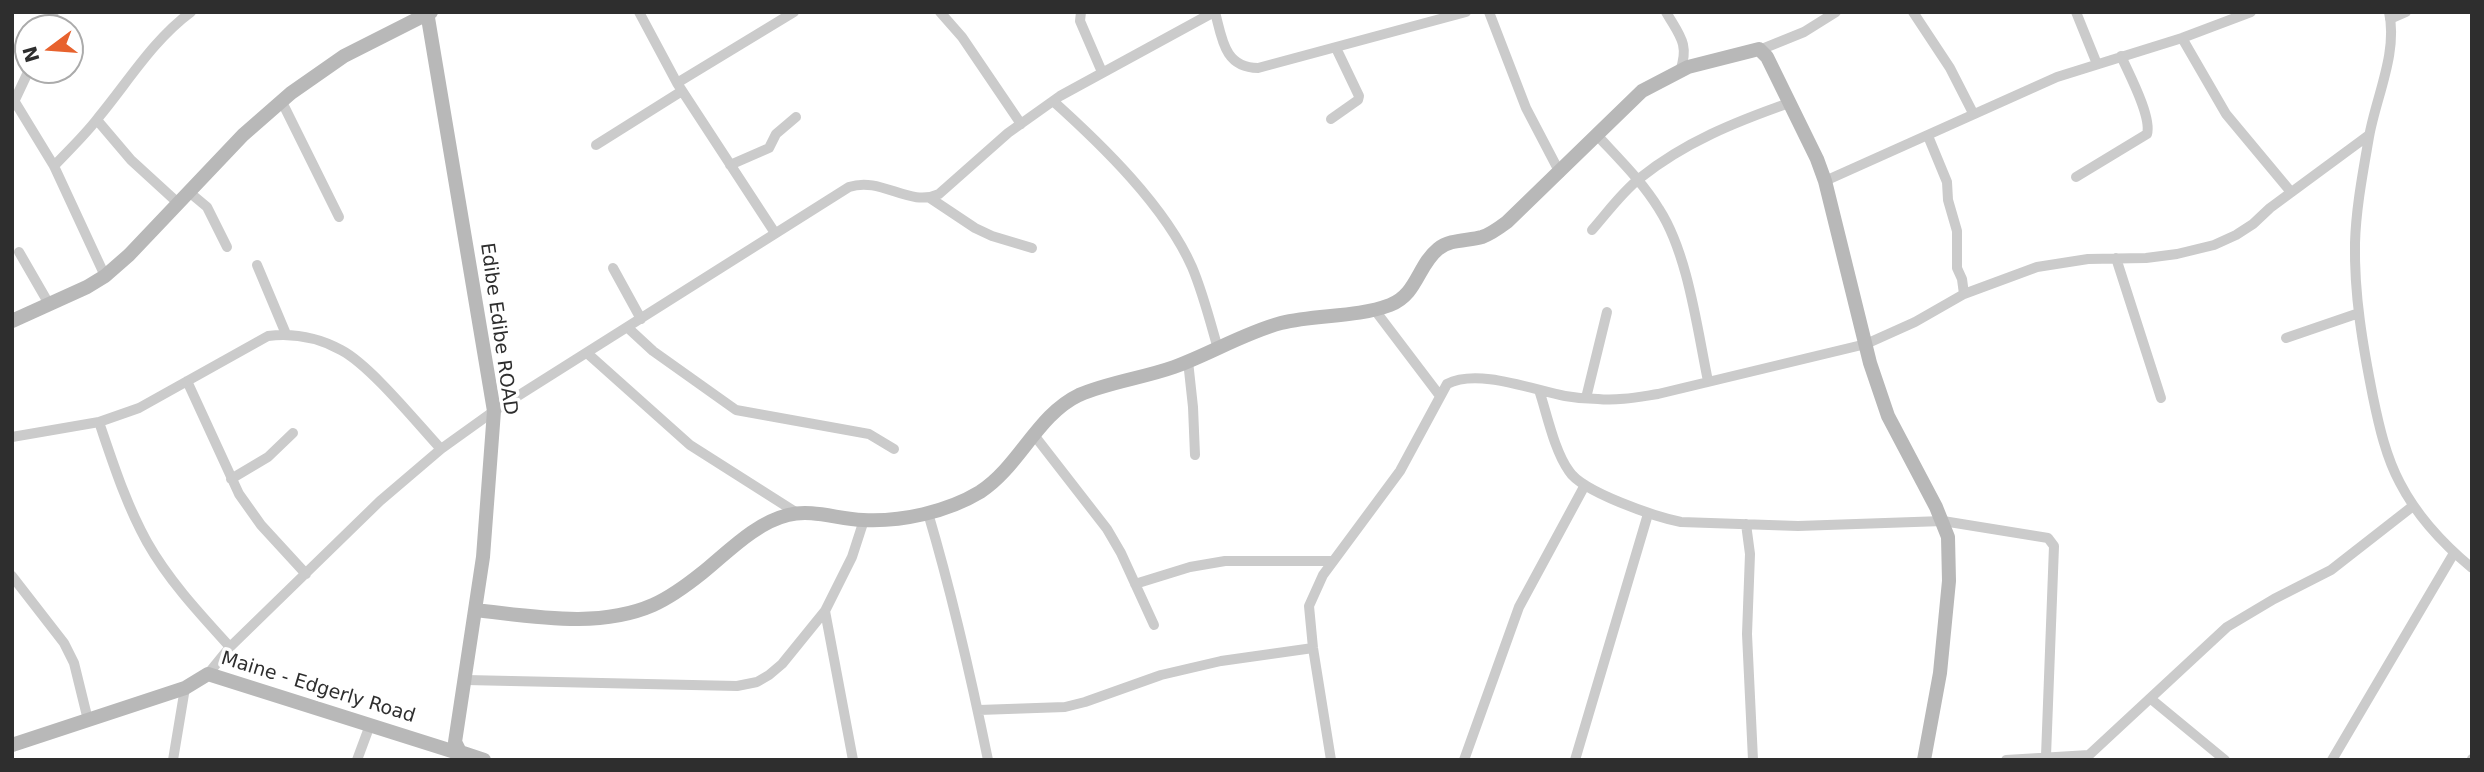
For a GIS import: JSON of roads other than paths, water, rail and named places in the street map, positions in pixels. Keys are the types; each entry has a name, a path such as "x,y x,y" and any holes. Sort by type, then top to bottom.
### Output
{"street":[{"path":"54,166 97,120 158,43 177,22 191,12"},
{"path":"639,12 680,87 775,233"},
{"path":"596,145 794,12"},
{"path":"940,12 962,37 1021,124"},
{"path":"1081,12 1080,21 1102,72"},
{"path":"208,674 230,647 380,501 441,449 494,411 826,200 860,183 879,185 916,197 930,198 939,194 1021,124 1053,101 1214,12 1228,55 1238,65 1258,68 1466,12"},
{"path":"1489,12 1526,108 1560,173"},
{"path":"1666,12 1679,33 1686,52 1680,71"},
{"path":"475,610 559,619 633,612 671,595 765,524 786,515 797,513 864,520 928,513 981,491 1010,465 1034,435 1067,402 1078,396 1188,361 1278,324 1374,309 1400,301 1440,247 1494,231 1560,173 1596,134 1642,91 1680,71 1762,49 1813,27 1836,12"},
{"path":"1913,12 1950,68 1973,113"},
{"path":"2076,12 2096,64"},
{"path":"1825,181 2057,78 2182,38 2251,12"},
{"path":"2406,12 2390,16 2391,41 2369,135 2357,218 2356,272 2359,313 2379,426 2399,481 2413,506 2454,553 2472,568"},
{"path":"12,321 88,287 105,276 129,255 243,135 282,102 344,56 428,13"},
{"name":"Edibe Edibe ROAD","path":"428,13 494,411 483,557 454,753"},
{"path":"2182,38 2226,114 2291,192"},
{"path":"1331,119 1358,100 1359,96 1336,48"},
{"path":"1762,49 1825,181 1866,344 1888,416 1943,521 1950,551 1940,673 1924,760"},
{"path":"2076,177 2147,134 2149,130 2147,118 2122,56"},
{"path":"22,84 13,103 54,166 105,276"},
{"path":"1053,101 1094,138 1176,238 1200,288 1219,349"},
{"path":"282,102 339,217"},
{"path":"1592,230 1638,180 1704,136 1789,103"},
{"path":"730,165 769,148 776,134 796,117"},
{"path":"97,120 131,160 178,203"},
{"path":"1596,134 1638,180 1660,210 1678,249 1708,381"},
{"path":"1328,759 1309,606 1332,561 1399,471 1447,384 1464,379 1506,383 1586,398 1624,399 1647,396 1866,344 1915,322 1964,294 2037,267 2088,259 2178,254 2214,245 2236,235 2369,135"},
{"path":"1928,136 1947,182 1948,200 1957,231 1956,268 1962,279 1964,294"},
{"path":"189,192 207,207 227,247"},
{"path":"930,198 975,228 992,236 1032,247"},
{"path":"19,252 49,304"},
{"path":"2116,258 2161,398"},
{"path":"257,265 286,334"},
{"path":"613,268 641,318"},
{"path":"1374,309 1440,396"},
{"path":"1586,398 1607,312"},
{"path":"2286,338 2359,313"},
{"path":"628,327 653,351 736,410 869,435 894,449"},
{"path":"12,437 99,422 139,408 268,337 286,334 320,340 344,351 373,377 441,449"},
{"path":"587,353 690,445 797,513"},
{"path":"1188,361 1195,455"},
{"path":"187,381 232,479 261,525 306,573"},
{"path":"1539,390 1569,473 1585,485 1648,514 1681,523 1798,526 1943,521 2048,538 2054,546 2046,757"},
{"path":"99,422 117,475 147,542 180,592 230,647"},
{"path":"232,479 268,457 293,433"},
{"path":"1034,435 1107,529 1154,625"},
{"path":"1464,760 1519,607 1585,485"},
{"path":"2006,760 2091,757 2227,627 2331,570 2413,506"},
{"path":"928,513 946,573 979,710 988,760"},
{"path":"1575,760 1648,514"},
{"path":"466,680 747,684 769,675 782,664 825,611 852,557 864,520"},
{"path":"1746,524 1750,554 1747,634 1753,760"},
{"path":"2332,760 2454,553"},
{"path":"1135,584 1225,561 1332,561"},
{"path":"12,576 64,643 74,663 88,720"},
{"path":"825,611 853,760"},
{"path":"979,710 1065,706 1085,702 1161,675 1221,662 1313,648"},
{"name":"Maine - Edgerly Road","path":"12,746 185,688 208,674 454,753"},
{"path":"173,760 185,688"},
{"path":"2151,699 2225,760"},
{"path":"358,760 370,725"},
{"path":"454,753 460,752 484,760"}]}
